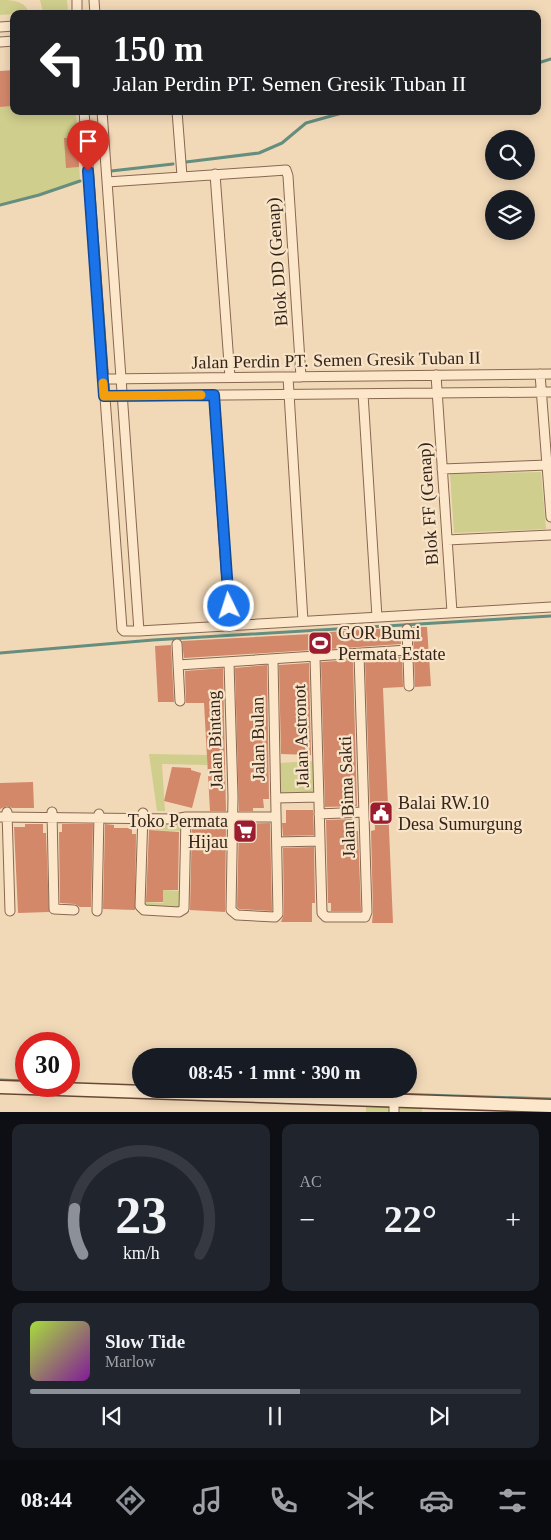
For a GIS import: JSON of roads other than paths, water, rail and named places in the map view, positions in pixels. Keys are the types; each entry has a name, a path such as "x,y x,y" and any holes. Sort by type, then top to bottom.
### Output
{"street":[{"path":"85,115 120,626 124,631 551,606"},
{"path":"102,115 139,631"},
{"path":"177,115 182,176"},
{"name":"Blok DD (Genap)","path":"215,174 283,169 287,171 301,377"},
{"path":"107,182 215,174 230,378"},
{"path":"92,224 110,223"},
{"path":"540,374 551,517"},
{"name":"Jalan Perdin PT. Semen Gresik Tuban II","path":"103,379 551,374"},
{"name":"Blok FF (Genap)","path":"436,375 452,612"},
{"path":"288,377 304,621"},
{"name":"Jalan Perdin PT. Semen Gresik Tuban II","path":"104,396 551,392"},
{"path":"363,394 377,617"},
{"path":"214,395 230,626"},
{"path":"442,468 547,465"},
{"path":"113,522 131,521"},
{"path":"447,540 551,535"},
{"path":"407,629 410,686"},
{"path":"177,644 180,701"},
{"path":"178,665 408,650"},
{"name":"Jalan Bima Sakti","path":"344,917 365,917 367,913 359,654"},
{"name":"Jalan Astronot","path":"315,657 322,914 326,917 344,917"},
{"name":"Jalan Bulan","path":"254,916 275,918 278,916 273,660"},
{"name":"Jalan Bintang","path":"229,662 233,797 231,910 234,914 254,916"},
{"path":"276,798 319,797"},
{"path":"320,814 364,812"},
{"path":"10,911 4,886 4,814 186,818 276,817"},
{"path":"52,815 54,909 74,910"},
{"path":"97,911 99,815"},
{"path":"142,816 140,907 144,910 179,912 184,909 186,818"},
{"path":"277,842 320,841"},
{"path":"0,1087 394,1107 551,1106"}],"waterway":[{"path":"541,62 551,59"},
{"path":"186,162 259,153 282,143 306,123 335,115"},
{"path":"111,171 173,164"},
{"path":"0,205 39,195 80,181"},
{"path":"0,653 153,640 551,616"},
{"path":"0,1080 15,1081"},
{"path":"417,1095 551,1099"}],"place":[{"name":"GOR Bumi Permata Estate","path":"320,643"},
{"name":"Balai RW.10 Desa Sumurgung","path":"381,813"},
{"name":"Toko Permata Hijau","path":"245,831"}]}
